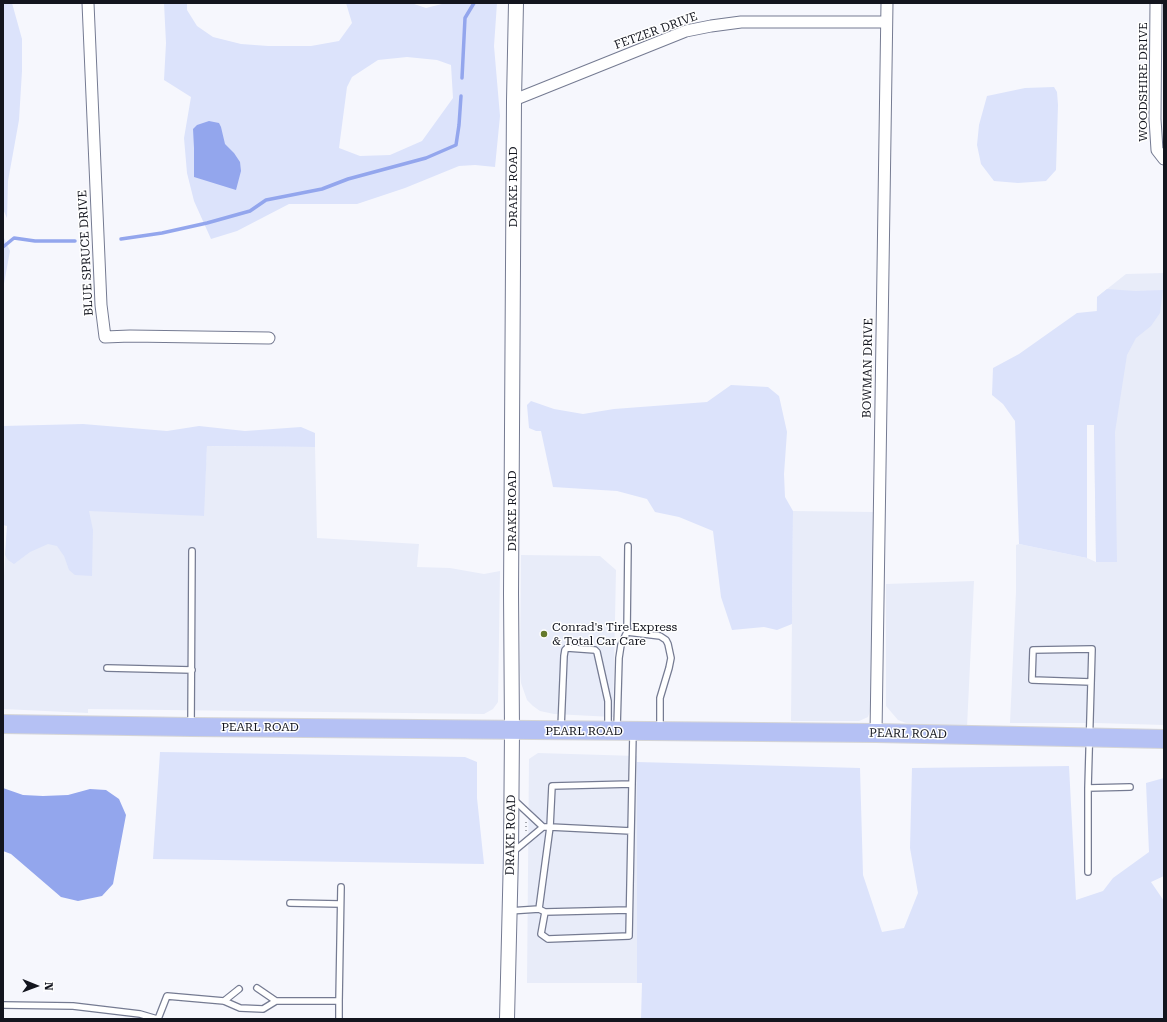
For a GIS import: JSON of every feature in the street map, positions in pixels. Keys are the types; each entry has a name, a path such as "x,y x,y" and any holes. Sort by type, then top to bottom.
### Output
{"main road":[{"name":"PEARL ROAD","path":"3,724 876,733 1164,740"}],"street":[{"name":"BLUE SPRUCE DRIVE","path":"88,3 101,305 105,337 269,338"},
{"name":"DRAKE ROAD","path":"507,1019 511,854 511,593 516,3"},
{"name":"BOWMAN DRIVE","path":"876,733 886,3"},
{"name":"WOODSHIRE DRIVE","path":"1156,3 1155,119 1157,150 1164,159"},
{"name":"FETZER DRIVE","path":"514,100 686,32 711,26 741,22 886,22"}],"lane":[{"path":"619,731 619,658 621,645 627,632 628,546"},
{"path":"191,727 192,551"},
{"path":"627,632 660,636 666,640 668,644 671,658 660,698 660,731"},
{"path":"545,912 541,934 548,939 629,936 632,784 619,731 608,701 597,652 595,650 567,648 565,650 561,730"},
{"path":"1088,872 1088,788 1092,649 1034,650 1032,680 1091,682"},
{"path":"107,668 192,670"},
{"path":"538,909 546,827 552,786 632,784"},
{"path":"1088,788 1130,787"},
{"path":"511,798 546,827 631,831"},
{"path":"511,854 546,827"},
{"path":"339,1019 341,887"},
{"path":"290,903 340,904"},
{"path":"509,911 538,909 545,912 629,910"},
{"path":"257,988 276,1001"},
{"path":"224,1001 240,989"},
{"path":"3,1004 73,1006 140,1014 158,1019 167,996 224,1001 240,1008 263,1009 276,1001 339,1001"}],"path":[{"path":"526,822 526,833"}],"shaded area":[{"path":"3,3 12,3 22,39 19,120 8,181 7,218 3,209"},
{"path":"164,3 187,3 187,10 197,26 213,37 241,44 268,46 311,46 339,41 352,23 346,3 411,3 426,8 446,3 497,3 494,46 500,116 495,167 475,165 459,166 405,188 357,204 289,204 237,231 211,239 194,201 187,173 184,138 191,97 164,80 166,43","holes":["407,57 437,60 451,65 453,98 422,141 390,155 360,156 339,148 347,87 352,77 378,60"]},
{"path":"1054,87 1057,92 1058,105 1056,170 1046,181 1018,183 994,181 981,164 977,145 979,125 987,96 1025,88"},
{"path":"3,236 10,251 3,289"},
{"path":"1164,273 1164,725 1010,723 1016,592 1016,545 1019,544 1087,558 1096,562 1094,425 1097,297 1126,274"},
{"path":"1107,289 1135,291 1163,290 1160,313 1151,326 1136,338 1127,355 1115,432 1117,562 1096,562 1094,425 1087,425 1087,558 1019,544 1015,421 1003,404 992,395 993,368 1019,354 1077,313 1097,311 1097,297"},
{"path":"731,385 768,387 779,396 787,432 784,474 785,497 793,511 792,624 777,630 764,627 732,630 721,597 713,531 679,517 655,512 647,499 617,491 553,487 541,431 536,431 529,428 527,405 531,401 554,409 583,414 614,409 707,402"},
{"path":"83,424 167,431 199,426 245,431 301,427 315,433 315,447 207,446 204,516 89,511 93,530 92,576 75,575 69,570 64,556 57,546 48,544 30,552 14,564 8,560 5,555 7,526 3,525 3,426"},
{"path":"207,446 315,447 317,538 419,544 417,567 450,568 484,574 500,571 498,702 493,709 484,714 88,709 88,713 3,709 3,592 9,497 203,516"},
{"path":"793,511 874,512 873,702 868,717 859,721 791,721"},
{"path":"521,555 600,556 616,570 613,717 554,714 540,711 527,700 521,683 520,669"},
{"path":"974,581 967,727 906,723 898,720 886,706 886,584"},
{"path":"160,752 465,757 477,762 477,798 484,864 153,859"},
{"path":"538,753 637,756 637,983 527,983 529,759"},
{"path":"637,762 860,768 863,875 882,932 904,928 918,893 910,848 912,768 1069,766 1076,900 1103,891 1113,878 1149,852 1146,783 1164,778 1164,876 1151,882 1164,901 1164,1019 641,1019 642,983 637,983"}],"water":[{"path":"209,121 219,123 225,144 240,162 241,171 236,190 194,177 193,129 197,125"},
{"path":"3,788 23,795 43,796 68,795 90,789 106,790 119,799 126,815 113,884 102,896 78,901 61,897 11,854 3,851"}],"waterway":[{"path":"462,78 465,18 474,3"},
{"path":"121,239 162,233 207,223 250,211 266,200 322,189 348,179 426,158 456,145 461,96"},
{"path":"3,247 14,238 35,241 75,241"}],"place":[{"name":"Conrad's Tire Express & Total Car Care","path":"544,634"}]}
